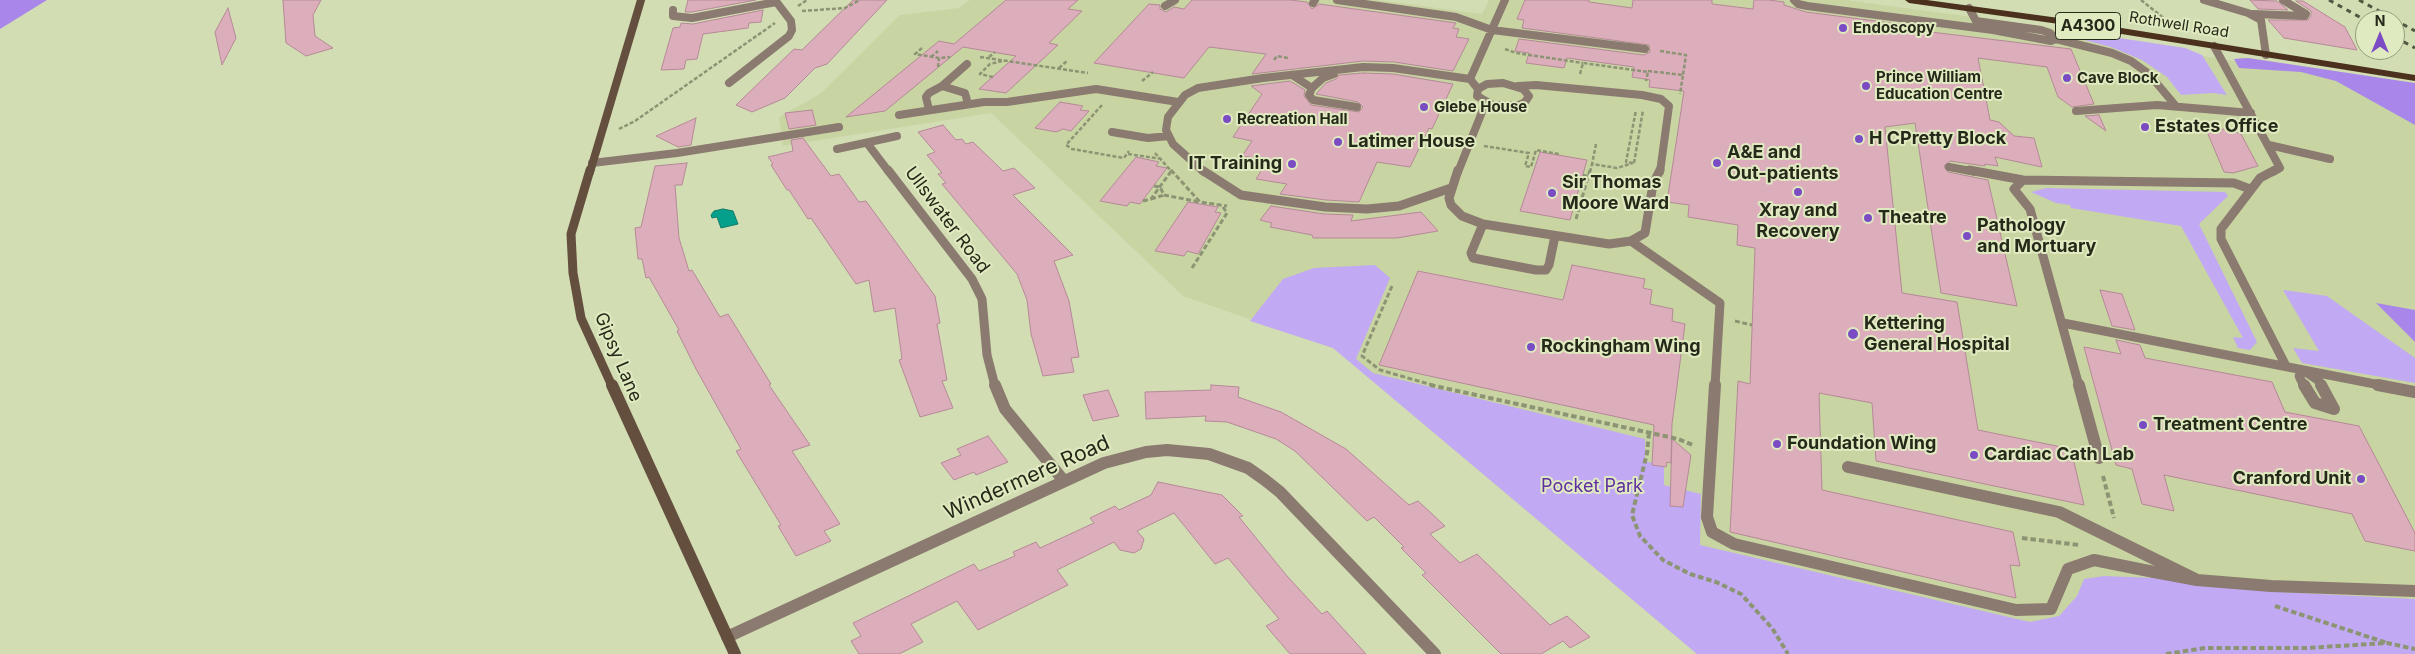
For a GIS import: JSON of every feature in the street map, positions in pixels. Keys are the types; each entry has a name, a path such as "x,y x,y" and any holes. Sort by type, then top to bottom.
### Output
{"main road":[{"name":"Gipsy Lane","path":"641,0 571,234 573,273 581,318 735,654"},
{"name":"Rothwell Road","path":"1909,0 2415,78"}],"street":[{"path":"1165,6 1175,0"},
{"path":"1337,0 1434,17 1456,17 1492,30 1505,30 1645,49"},
{"path":"1470,79 1476,71 1505,0"},
{"path":"1794,0 1798,4 1807,6 1993,30 2051,41 2056,39 2112,53 2130,61 2160,84 2175,105"},
{"path":"2204,0 2253,14 2305,16 2306,14 2284,0"},
{"path":"673,10 673,16 692,18 776,1 791,21 792,30 789,36 729,83"},
{"path":"1969,8 1976,21 2041,30 2050,33 2056,39"},
{"path":"2253,14 2263,24 2261,34 2266,54"},
{"path":"2214,46 2269,144 2280,168 2264,174 2250,188 2221,229 2221,239 2286,366"},
{"path":"929,110 926,97 929,93 942,86 967,64"},
{"path":"1350,68 1323,78 1312,88 1309,95 1313,100 1357,107"},
{"path":"1451,188 1399,206 1367,209 1325,207 1252,198 1241,195 1204,172 1173,144 1166,130 1168,117 1185,94 1198,88 1350,68 1393,68 1470,79 1478,88 1477,96 1486,102 1511,106 1528,99 1527,92 1517,86"},
{"path":"1476,71 1487,78 1517,86 1536,85 1642,95 1661,99 1669,106 1660,173 1653,184 1645,233 1631,241 1610,244 1483,224 1462,216 1451,205 1449,198 1451,188 1486,102"},
{"path":"1292,75 1312,88"},
{"path":"1478,88 1488,84 1503,83"},
{"path":"942,86 964,93 968,104"},
{"path":"899,115 968,104 1007,102 1096,89 1178,102"},
{"path":"2076,111 2149,105 2175,105 2251,113"},
{"path":"592,163 677,154 839,127"},
{"path":"1112,132 1148,138 1169,136"},
{"path":"837,149 897,136"},
{"name":"Ullswater Road","path":"867,143 972,279 982,299 987,355 996,389 1006,409 1064,481"},
{"path":"2269,144 2303,154 2330,158"},
{"path":"1949,167 2002,174 2023,180 2234,183 2250,188"},
{"path":"2023,180 2014,188 2030,209 2099,458"},
{"path":"1483,224 1471,254 1474,258 1536,270 1546,270 1549,265 1556,236"},
{"path":"1631,241 1720,303 1707,517 1712,532 1734,544 2016,610 2051,609 2063,586 2068,570 2094,560 2197,580 2271,586 2415,591"},
{"path":"2063,323 2415,392"},
{"name":"Windermere Road","path":"727,637 1064,481 1128,456 1167,450 1209,454 1248,468 1280,492 1435,654"},
{"path":"1848,467 2059,512 2197,580"}],"path":[{"path":"794,13 845,8 860,0"},
{"path":"2141,0 2172,24"},
{"path":"617,129 635,122 776,22"},
{"path":"922,48 915,54 940,58 952,56"},
{"path":"1504,49 1516,53 1583,63 1683,75"},
{"path":"1645,49 1686,55 1680,94"},
{"path":"931,57 938,51"},
{"path":"989,58 995,52"},
{"path":"972,55 1088,73"},
{"path":"993,77 980,74 990,64 1005,60"},
{"path":"1060,68 1067,60"},
{"path":"1580,77 1583,63"},
{"path":"1136,81 1141,82 1152,72"},
{"path":"1645,89 1648,72"},
{"path":"1138,85 1146,86"},
{"path":"1628,108 1636,109 1626,162 1634,163"},
{"path":"1634,163 1643,109"},
{"path":"1086,115 1092,116"},
{"path":"1074,128 1080,129"},
{"path":"1576,219 1596,144"},
{"path":"1479,145 1529,154 1525,166 1531,167 1536,150 1559,154"},
{"path":"1096,153 1098,148"},
{"path":"1128,154 1162,159"},
{"path":"1592,164 1617,168 1634,163"},
{"path":"1151,199 1171,171 1165,172"},
{"path":"1583,176 1588,176"},
{"path":"1154,186 1160,187"},
{"path":"1160,187 1164,195"},
{"path":"1143,201 1164,195 1200,202"},
{"path":"1192,268 1227,214 1224,207"},
{"path":"1392,286 1362,356 1380,370 1414,378 1422,383 1678,439 1710,451"},
{"path":"1649,433 1647,453 1632,515 1640,536 1663,560 1690,574 1716,582 1741,594 1772,628 1788,654"},
{"path":"2099,458 2116,525"},
{"path":"2022,538 2082,545"},
{"path":"2166,654 2206,648 2306,648 2387,643 2415,649"}],"shaded area":[{"path":"0,0 47,0 0,29"},
{"name":"Kettering General Hospital","path":"970,0 1378,0 1482,14 1489,0 1845,0 2047,27 2063,31 2068,35 2242,62 2240,57 2415,84 2415,654 1697,654 1333,348 1183,296 991,113 783,146 779,117 820,94 900,15 959,8"},
{"path":"2248,58 2415,83 2415,125 2336,81 2301,72 2239,68 2234,59"},
{"path":"2376,303 2415,310 2415,342"}],"green space":[{"path":"2067,30 2185,48 2202,55 2227,95 2213,93 2181,95 2167,77 2142,60 2111,47 2077,38"},
{"path":"2046,188 2225,192 2228,196 2199,224 2257,342 2250,350 2238,348 2233,337 2243,338 2181,226 2071,208 2070,205 2056,203 2031,192"},
{"name":"Pocket Park","path":"1375,265 1390,278 1356,359 1373,373 1645,439 1645,461 1664,466 1664,485 1701,494 1700,545 2030,622 2059,616 2077,596 2084,579 2104,576 2155,578 2280,592 2415,599 2415,654 1697,654 1333,348 1250,321 1283,279 1314,268"},
{"path":"2283,290 2327,296 2415,358 2415,383 2302,363 2293,348 2319,351"}],"water":[{"path":"723,209 733,211 738,224 721,228 717,217 712,218 711,215 714,211"}],"building":[{"path":"283,0 321,0 313,15 315,36 333,48 306,56 286,43"},
{"path":"688,0 756,0 685,12"},
{"path":"853,0 887,0 827,64 815,68 785,98 752,112 736,105 794,49 802,50"},
{"path":"1006,0 1078,0 1068,9 1082,11 1049,43 1058,45 1006,93 979,89 1016,56 963,47 885,111 846,117 939,41 954,44"},
{"path":"1192,0 1290,0 1307,2 1312,9 1319,4 1456,23 1453,28 1459,29 1456,37 1469,39 1453,71 1394,62 1363,61 1252,74 1266,54 1209,47 1184,78 1094,63 1149,4 1160,5 1160,9 1166,12 1174,7 1184,9"},
{"path":"1525,0 1589,0 1589,2 1632,8 1633,0 1712,0 1712,4 1753,9 1754,0 1769,0 1784,2 1784,5 1806,12 1899,24 1898,28 2071,49 2094,104 2072,107 2058,97 2047,67 1978,58 1990,120 1999,122 2014,136 2034,138 2042,167 1995,157 1998,166 1950,161 1944,166 1948,172 1988,180 2017,306 1941,293 1915,123 1885,127 1902,293 1957,302 1978,430 2071,449 2084,505 1876,461 1872,403 1819,393 1822,490 2013,532 2020,566 2010,565 2016,598 1730,532 1738,381 1750,384 1755,248 1737,245 1738,225 1688,217 1689,205 1667,202 1684,91 1649,87 1650,80 1632,77 1634,67 1567,58 1564,68 1526,63 1529,53 1515,51 1519,39 1644,55 1650,52 1649,45 1522,28 1524,20 1517,19"},
{"path":"2250,0 2277,1 2288,10 2258,9"},
{"path":"2296,1 2303,1 2345,27 2355,50 2284,38 2268,20 2308,20 2311,16 2311,11"},
{"path":"228,8 236,38 222,65 215,32"},
{"path":"763,10 761,22 749,23 748,28 703,34 697,59 686,60 684,69 661,70 673,28 680,27 681,23 693,24"},
{"path":"1363,73 1393,74 1453,84 1432,129 1429,128 1410,167 1377,162 1359,202 1280,194 1287,184 1256,179 1268,160 1242,156 1252,141 1233,137 1262,94 1251,86 1290,81 1305,90 1304,96 1311,105 1359,112 1363,107 1358,102 1316,94 1326,83 1336,79 1339,75"},
{"path":"1060,102 1083,106 1080,110 1089,111 1071,131 1063,129 1056,132 1035,128"},
{"path":"812,110 816,125 789,129 785,113"},
{"path":"2099,115 2106,131 2085,116"},
{"path":"696,118 691,145 678,147 656,136"},
{"path":"943,125 956,140 962,139 966,144 973,142 1003,171 1014,168 1035,188 1013,195 1073,255 1054,261 1069,301 1079,357 1071,358 1074,372 1043,376 1031,334 1027,300 1017,274 942,184 946,183 938,174 942,173 927,155 935,152 918,132"},
{"path":"2205,127 2230,130 2241,134 2258,166 2233,173 2224,172"},
{"path":"803,138 831,176 839,174 859,202 866,201 935,296 940,323 937,324 947,380 942,381 953,408 920,417 899,360 902,359 895,308 874,312 869,280 856,284 811,218 808,219 771,165 773,164 768,157 793,151 791,140"},
{"name":"Sir Thomas Moore Ward","path":"1540,152 1587,160 1570,220 1520,211"},
{"path":"1136,157 1159,162 1156,166 1167,168 1140,204 1130,202 1127,206 1100,201"},
{"path":"687,163 682,185 675,185 679,238 689,271 692,270 720,317 728,314 771,384 769,385 810,445 792,451 840,524 824,531 831,541 796,556 778,526 781,525 736,451 741,449 696,369 677,331 679,330 649,277 646,278 642,259 638,259 635,228 641,227 655,166"},
{"path":"1188,202 1218,207 1215,212 1221,213 1198,254 1187,251 1184,256 1155,251"},
{"path":"1271,206 1324,214 1353,215 1351,221 1421,212 1438,231 1397,238 1313,238 1312,235 1270,227 1272,223 1260,220"},
{"name":"Rockingham Wing","path":"1572,265 1645,279 1643,288 1652,290 1650,304 1673,309 1672,321 1685,324 1672,424 1671,463 1667,462 1666,467 1652,465 1654,425 1379,365 1418,271 1563,300"},
{"path":"2100,290 2122,294 2135,330 2112,326"},
{"name":"Treatment Centre","path":"2116,340 2140,345 2145,358 2272,382 2285,412 2359,426 2415,533 2415,551 2365,541 2352,514 2164,475 2174,511 2142,504 2132,469 2116,465 2084,347 2121,354"},
{"path":"1211,385 1239,387 1238,397 1281,412 1346,449 1409,505 1418,501 1445,526 1430,534 1460,563 1477,554 1550,625 1567,616 1590,637 1570,648 1563,641 1541,654 1501,654 1422,575 1426,573 1401,548 1404,547 1374,517 1367,521 1295,451 1276,439 1227,422 1205,421 1206,416 1146,419 1145,392 1211,390"},
{"path":"1108,390 1119,416 1093,421 1083,395"},
{"path":"988,436 1008,462 976,475 974,472 954,480 941,463 961,455 957,449"},
{"path":"1672,439 1691,455 1683,507 1670,506"},
{"path":"1158,482 1222,495 1243,516 1239,517 1287,576 1322,614 1327,611 1366,654 1290,654 1266,626 1279,619 1228,558 1215,564 1174,513 1137,531 1144,539 1141,549 1134,553 1120,550 1114,542 1057,570 1068,585 978,630 957,601 911,624 923,642 899,654 859,654 851,641 861,636 853,623 974,564 979,571 1015,556 1013,552 1036,542 1040,548 1094,523 1090,518 1115,506 1119,510 1151,495"}],"railway":[{"path":"2329,0 2355,14"},
{"path":"2359,0 2415,31"},
{"path":"2405,42 2415,48"}],"place":[{"name":"Endoscopy","path":"1843,28"},
{"name":"Cave Block","path":"2067,78"},
{"name":"Prince William Education Centre","path":"1866,86"},
{"name":"Glebe House","path":"1424,107"},
{"name":"Recreation Hall","path":"1227,119"},
{"name":"Estates Office","path":"2145,127"},
{"name":"H CPretty Block","path":"1859,139"},
{"name":"Latimer House","path":"1338,142"},
{"name":"A&E and Out-patients","path":"1717,163"},
{"name":"IT Training","path":"1292,164"},
{"name":"Xray and Recovery","path":"1798,192"},
{"name":"Sir Thomas Moore Ward","path":"1552,193"},
{"name":"Theatre","path":"1868,218"},
{"name":"Pathology and Mortuary","path":"1967,236"},
{"name":"Kettering General Hospital","path":"1853,334"},
{"name":"Rockingham Wing","path":"1531,347"},
{"name":"Treatment Centre","path":"2143,425"},
{"name":"Foundation Wing","path":"1777,444"},
{"name":"Cardiac Cath Lab","path":"1974,455"},
{"name":"Cranford Unit","path":"2361,479"}]}
